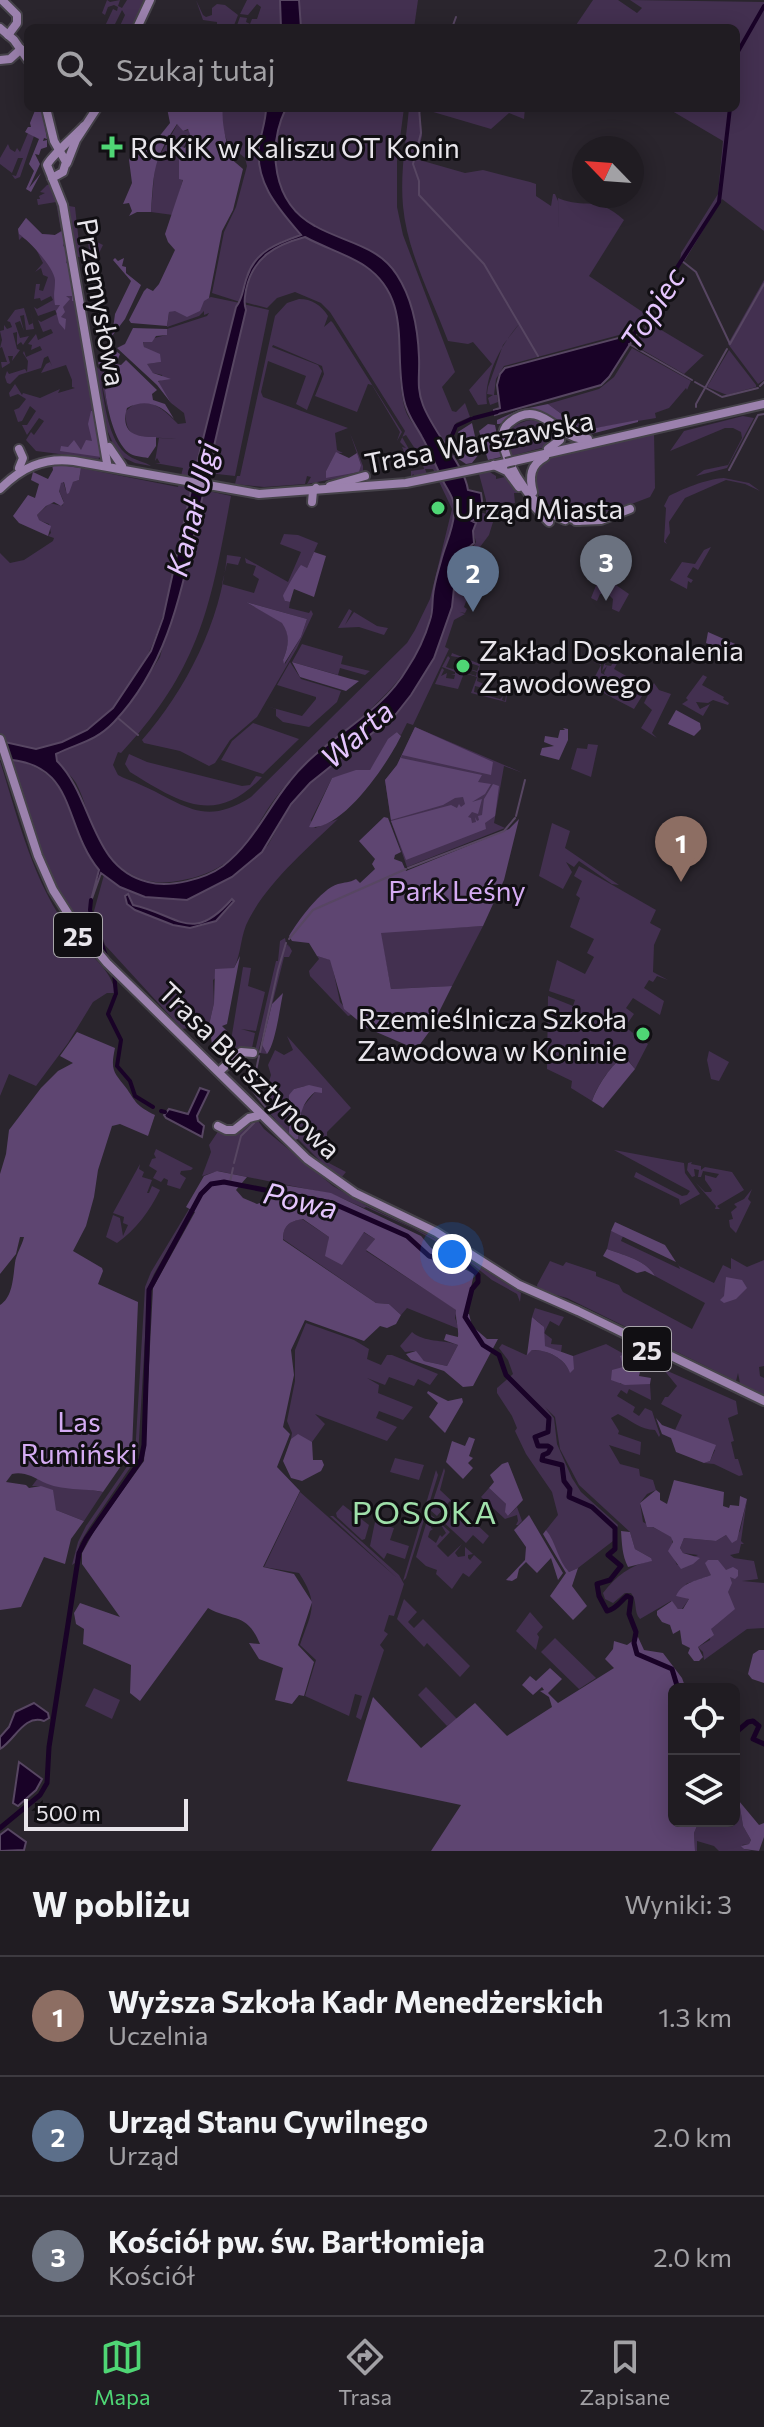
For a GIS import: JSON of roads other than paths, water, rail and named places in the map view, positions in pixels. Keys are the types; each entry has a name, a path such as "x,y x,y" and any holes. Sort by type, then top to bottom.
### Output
{"main road":[{"path":"2,0 17,15 17,23 4,32 24,54"},
{"path":"139,24 150,0"},
{"path":"0,60 10,59 21,49"},
{"path":"47,112 60,151 61,171"},
{"path":"49,162 94,112"},
{"path":"61,171 84,126"},
{"path":"49,162 50,127"},
{"path":"49,162 59,157 61,171"},
{"path":"49,162 61,171"},
{"name":"Przemysłowa","path":"61,171 63,205"},
{"name":"Przemysłowa","path":"61,171 63,205 107,450"},
{"name":"Trasa Warszawska","path":"552,450 588,439 764,401"},
{"name":"Trasa Warszawska","path":"315,489 410,483 764,401"},
{"path":"565,520 547,511 531,495 503,448 503,432 518,417 536,415 552,421 572,437 588,439"},
{"path":"533,492 530,480 533,468 558,444 560,436 555,428 533,418 521,420 506,433 510,456 533,492 550,509 579,521"},
{"path":"19,449 23,460 19,468"},
{"path":"104,464 102,459 107,450 122,466"},
{"path":"0,487 19,468 35,460 55,456 104,464"},
{"path":"0,487 25,469 46,461 104,464"},
{"name":"Trasa Warszawska","path":"104,464 173,478"},
{"name":"Trasa Warszawska","path":"104,464 224,488 315,489 391,483"},
{"path":"493,465 508,473 549,522"},
{"path":"330,486 365,476"},
{"path":"312,502 315,489"},
{"path":"532,503 545,514 579,521 601,520 630,509"},
{"name":"Trasa Bursztynowa","path":"0,739 35,849 61,903 96,951 196,1054 217,1068 253,1117 311,1167 358,1199 432,1235 513,1287 764,1403"},
{"name":"Trasa Bursztynowa","path":"0,750 32,852 62,912 95,955 313,1164 355,1193 436,1232 519,1285 764,1403"},
{"path":"217,1068 244,1051 253,1053"},
{"path":"218,1126 228,1131 234,1130 253,1117"}],"water":[{"path":"280,0 299,0 301,24 281,24"},
{"path":"266,112 284,112 276,140 275,157 282,189 290,203 315,226 380,257 397,275 416,325 419,387 423,405 461,470 468,490 481,493 483,508 477,511 476,519 472,521 476,523 474,543 467,549 472,552 466,563 462,562 456,569 452,607 434,658 411,695 396,714 310,783 291,804 262,852 232,877 187,900 145,897 120,887 101,873 90,904 99,870 87,852 65,798 56,783 43,771 25,762 0,759 0,741 36,749 62,742 87,730 113,708 151,651 163,618 236,307 251,268 262,254 301,235 270,195 261,172 259,146","holes":["305,237 351,258 380,279 390,294 396,310 405,405 454,505 452,526 434,587 426,633 395,686 382,701 303,766 234,857 216,871 197,878 166,884 148,882 129,874 103,847 79,794 57,761 56,754 93,738 114,722 134,698 163,645 181,588 246,310 246,290 254,269 267,254"]},
{"path":"637,333 601,385 495,415 494,410 500,408 497,385 505,368"},
{"path":"128,894 133,905 195,924 206,921 232,899 234,901 216,921 190,928 173,925 135,910 127,904 125,896"},
{"path":"200,1088 209,1091 197,1116 204,1126 202,1137 164,1115 169,1109 188,1114"},
{"path":"34,1703 48,1713 49,1718 25,1724 0,1749 0,1737 9,1727 15,1712"},
{"path":"19,1762 42,1779 36,1790 18,1806 13,1803"},
{"path":"8,1829 26,1842 24,1850 0,1851 0,1835"}],"waterway":[{"name":"Topiec","path":"740,48 764,6"},
{"path":"453,24 456,17"},
{"path":"419,112 421,133 413,164 419,181 419,195 484,264 538,356"},
{"name":"Topiec","path":"633,336 719,202 730,112"},
{"path":"682,261 696,272 730,344 764,284"},
{"path":"629,344 692,380"},
{"path":"696,407 727,349"},
{"path":"695,382 722,397 758,388"},
{"path":"760,386 764,382"},
{"name":"Topiec","path":"474,418 497,412"},
{"path":"729,470 758,415 764,414"},
{"name":"Topiec","path":"446,450 456,426 471,419"},
{"path":"118,718 138,735"},
{"path":"516,816 525,780"},
{"path":"408,868 504,831 515,818"},
{"path":"289,939 313,910 406,869"},
{"path":"91,900 90,910 106,956"},
{"path":"260,1052 286,943"},
{"path":"114,973 116,994"},
{"path":"115,996 108,1014 121,1040 117,1066 130,1081 135,1096 153,1107"},
{"path":"259,1056 252,1090 267,1109"},
{"path":"161,1111 165,1112"},
{"path":"234,1163 241,1136 254,1123"},
{"path":"230,1182 233,1168"},
{"name":"Powa","path":"0,1828 40,1795 47,1783 49,1747 79,1553 141,1460 149,1290 201,1194 211,1184 224,1182 332,1203 407,1236 429,1256 468,1266 478,1275 465,1317 483,1345 499,1355 506,1375 549,1418 548,1432 535,1437 538,1446 551,1448 542,1460 562,1465 564,1481 570,1489 569,1497 592,1507 615,1528 615,1549 608,1555 621,1566 610,1580 597,1584 599,1596 607,1611 627,1596 631,1598 629,1614 636,1632 634,1643 637,1654 672,1669 676,1683"},
{"name":"Powa","path":"740,1729 753,1721 759,1726 753,1739 764,1744"}],"place":[{"name":"RCKiK w Kaliszu OT Konin","path":"112,147"},
{"name":"Urząd Miasta","path":"438,508"},
{"name":"Kościół pw. św. Bartłomieja","path":"606,601"},
{"name":"Urząd Stanu Cywilnego","path":"473,612"},
{"name":"Zakład Doskonalenia Zawodowego","path":"463,666"},
{"name":"Wyższa Szkoła Kadr Menedżerskich","path":"681,882"},
{"name":"Rzemieślnicza Szkoła Zawodowa w Koninie","path":"643,1034"}],"district":[{"name":"POSOKA","path":"425,1511"}],"water label":[{"name":"Kanał Ulgi","path":"191,509"},
{"name":"Warta","path":"356,733"}],"park label":[{"name":"Park Leśny","path":"457,890"},
{"name":"Las Rumiński","path":"79,1437"}]}
